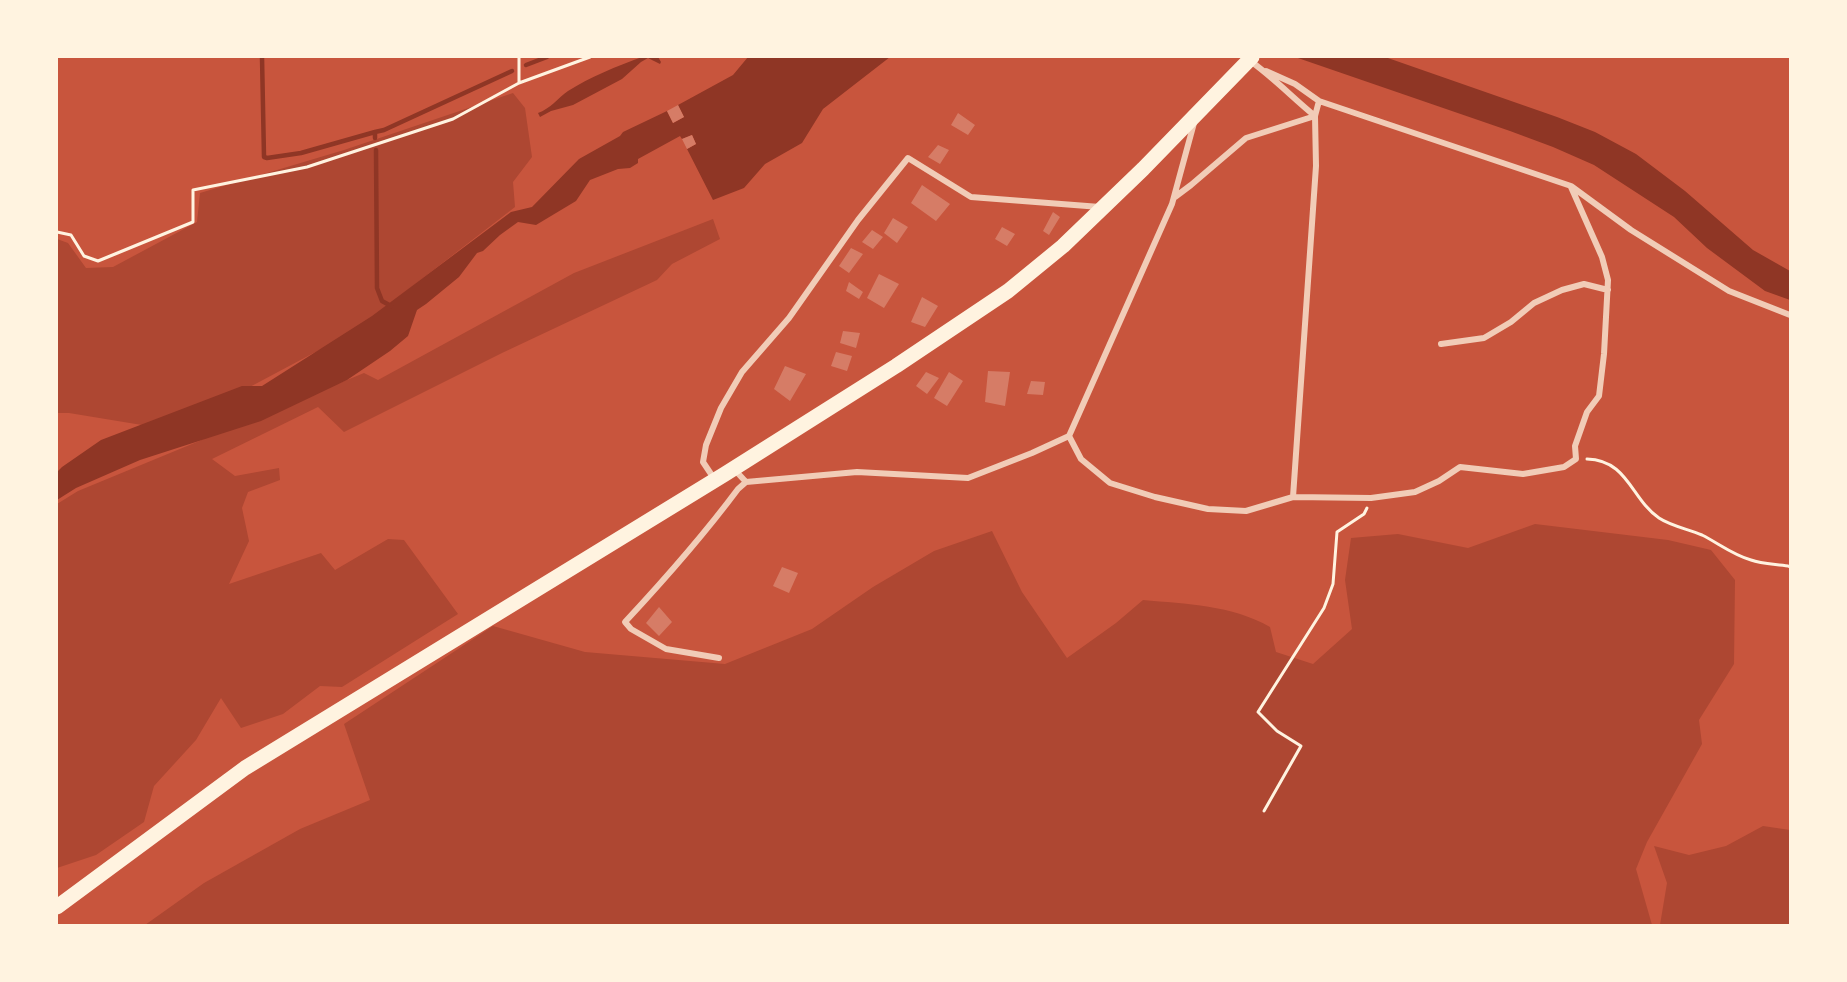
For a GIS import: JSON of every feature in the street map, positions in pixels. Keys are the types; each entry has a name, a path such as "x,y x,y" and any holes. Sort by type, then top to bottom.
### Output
{"highway":[{"path":"57,907 245,768 715,480 896,366 1008,291 1063,246 1197,114 1248,58"}],"street":[{"path":"1248,58 1315,116"},
{"path":"1262,69 1295,84 1319,101 1571,186 1631,230 1729,291 1790,315"},
{"path":"1293,497 1316,166 1315,116 1319,101"},
{"path":"719,658 666,649 631,629 625,622 665,580 746,482 857,472 968,478 1069,436 1174,197 1197,114"},
{"path":"1174,197 1246,138 1315,116"},
{"path":"715,480 703,462 706,445 721,408 742,372 789,318 858,220 908,158 971,197 1103,207"},
{"path":"1069,436 1081,459 1110,483 1155,497 1208,509 1246,511 1293,497 1371,498 1415,492 1460,467 1523,474 1564,466 1576,459 1575,446 1587,412 1599,396 1608,290 1602,257 1571,186"},
{"path":"1441,344 1484,338 1511,322 1534,303 1562,291 1584,284 1608,290"},
{"path":"733,468 746,482"}],"path":[{"path":"519,57 519,83"},
{"path":"57,232 71,235 84,256 98,261 193,222 193,190 307,167 453,119 519,83 590,57"},
{"path":"1576,459 1595,459 1611,465 1625,476 1643,502 1659,518 1702,535 1752,561 1790,567"},
{"path":"1264,811 1301,746 1277,731 1258,712 1324,608 1333,584 1337,532 1364,514 1371,498"}],"shaded area":[{"path":"642,57 658,57 661,62 660,64 648,58 622,79 573,105 551,111 540,117 538,113 576,86"},
{"path":"748,57 890,57 823,109 802,143 765,164 744,188 713,200 687,149 696,144 692,135 682,139 680,136 638,159 638,163 630,168 618,169 590,180 576,201 536,225 518,222 500,235 483,251 477,253 459,277 417,310 408,336 347,380 261,421 140,460 76,488 57,500 57,472 101,440 242,386 262,386 372,316 511,212 532,207 579,159 620,136 623,132 667,111 673,123 684,117 678,105 733,75"},
{"path":"1295,57 1385,57 1595,132 1636,154 1685,191 1753,250 1790,271 1790,300 1765,291 1707,248 1674,217 1594,165 1510,131"},
{"path":"513,93 525,108 532,157 513,182 515,207 353,332 246,389 148,426 57,413 57,239 68,243 86,268 113,267 197,222 200,193 344,150"},
{"path":"713,219 720,239 672,264 657,280 502,353 344,432 318,407 212,459 235,476 279,468 280,480 248,492 242,508 249,541 229,584 321,553 335,570 388,539 404,540 458,614 342,687 320,686 283,714 241,728 221,698 196,740 154,786 144,822 96,855 57,868 57,504 78,491 364,373 378,380 574,273"},
{"path":"1535,524 1668,540 1711,550 1735,580 1734,664 1699,720 1702,744 1647,842 1636,869 1652,925 145,925 204,883 300,829 370,800 344,724 493,626 585,652 725,664 812,629 873,587 934,551 992,531 1022,592 1067,658 1116,623 1143,600 1192,604 1240,614 1270,627 1276,652 1313,664 1352,629 1345,580 1351,538 1398,534 1468,548"},
{"path":"1763,826 1790,830 1790,925 1660,925 1667,883 1654,846 1689,855 1726,846"}],"building":[{"path":"678,105 684,117 673,123 667,111"},
{"path":"958,113 975,125 968,135 951,125"},
{"path":"692,135 696,144 687,149 682,139"},
{"path":"938,145 949,150 940,164 928,157"},
{"path":"922,185 950,204 936,221 911,203"},
{"path":"1053,212 1060,217 1049,235 1043,231"},
{"path":"893,218 908,227 897,243 884,233"},
{"path":"1002,227 1015,234 1007,246 995,239"},
{"path":"872,230 883,237 873,249 862,242"},
{"path":"851,248 863,254 849,273 839,266"},
{"path":"879,274 899,284 884,308 867,298"},
{"path":"849,282 863,292 859,299 846,291"},
{"path":"922,297 938,306 925,327 911,322"},
{"path":"843,331 860,333 856,348 840,343"},
{"path":"836,352 852,356 847,371 831,366"},
{"path":"785,366 806,374 790,401 774,389"},
{"path":"988,371 1010,372 1005,406 985,402"},
{"path":"926,372 939,378 927,394 916,386"},
{"path":"949,372 963,381 947,406 934,398"},
{"path":"1031,381 1045,382 1043,395 1027,394"},
{"path":"782,567 798,573 789,593 773,586"},
{"path":"659,607 672,622 659,636 646,623"}],"waterway":[{"path":"262,57 264,157 301,153 375,132"},
{"path":"526,65 547,57"},
{"path":"375,138 375,132 384,130 512,71"},
{"path":"376,150 377,288 382,301 391,306"}]}
